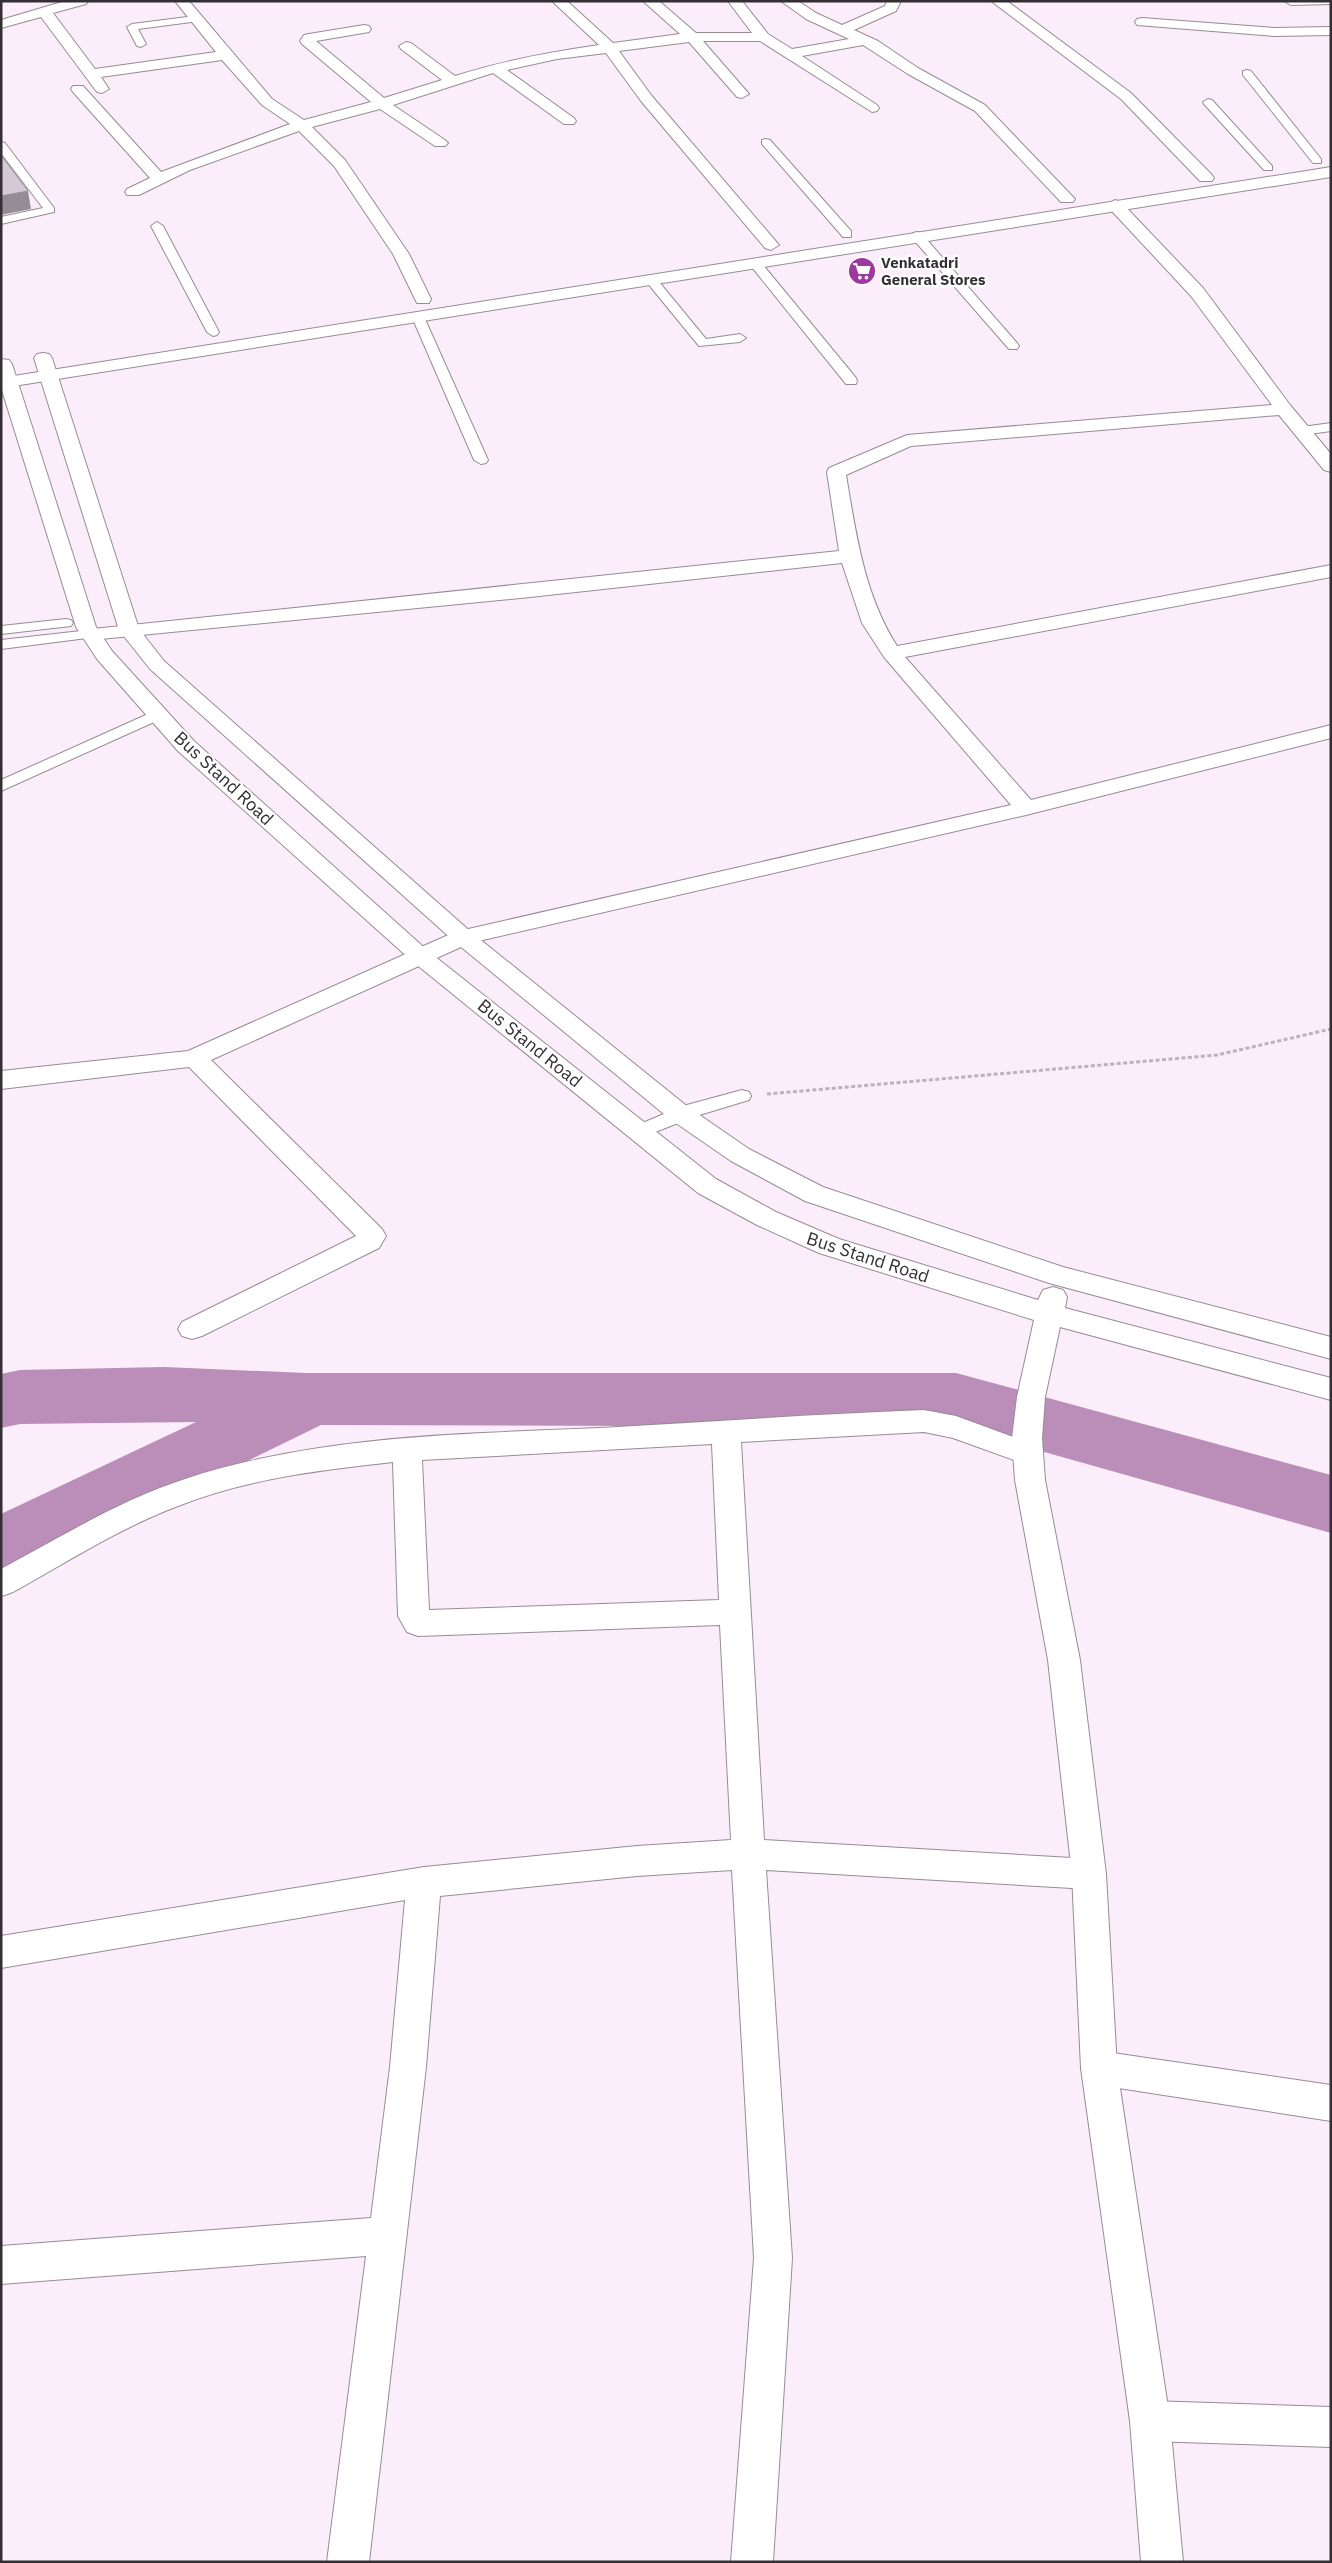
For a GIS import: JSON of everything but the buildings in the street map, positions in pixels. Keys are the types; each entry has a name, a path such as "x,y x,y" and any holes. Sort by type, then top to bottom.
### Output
{"main road":[{"path":"1,24 81,1"},
{"path":"182,1 195,19 267,102 302,125 340,163 401,254 423,299"},
{"path":"559,1 610,48 646,98 771,245"},
{"path":"650,1 692,37 742,94"},
{"path":"736,1 763,37 872,108"},
{"path":"843,30 891,8 894,1"},
{"path":"998,1 1126,96 1206,178"},
{"path":"1292,1 1326,1"},
{"path":"786,7 802,10 865,40 913,71 980,108 1067,199"},
{"path":"45,12 104,92 88,100"},
{"path":"748,18 766,15"},
{"path":"1142,22 1274,32 1331,31"},
{"path":"364,29 309,38 307,41 382,104 440,144"},
{"path":"133,192 185,167 302,125 382,104 496,69 557,55 692,37 763,37"},
{"path":"789,54 865,40"},
{"path":"406,46 454,82"},
{"path":"91,74 225,54"},
{"path":"496,69 569,120"},
{"path":"78,88 159,180"},
{"path":"520,284 1324,160"},
{"path":"4,373 51,363 418,317 917,236 1331,172"},
{"path":"1115,206 1197,292 1284,409 1331,466"},
{"path":"404,302 442,296"},
{"path":"194,335 232,329"},
{"path":"51,363 129,630 157,665 463,937 679,1113 740,1155 814,1194 1059,1276 1331,1348"},
{"name":"Bus Stand Road","path":"4,373 87,628 104,655 186,746 420,956 707,1186 751,1212 794,1233 1049,1314 1331,1389"},
{"path":"1026,808 891,653 872,623 850,556 836,472 907,441 1284,409"},
{"path":"87,628 129,630 530,591 850,556"},
{"path":"891,653 1331,571"},
{"path":"1,1080 174,1062 194,1058 463,937 1026,808 1331,731"},
{"path":"192,1328 369,1242 372,1236 194,1058"},
{"path":"1059,1276 1032,1396 1028,1446 1030,1480 1064,1660 1088,1874 1099,2068 1150,2421 1162,2562"},
{"path":"2,1583 135,1512 187,1490 252,1471 407,1448 726,1433 924,1420 1028,1446"},
{"path":"726,1433 748,1854 773,2258 752,2562"},
{"path":"407,1448 414,1616 418,1623 736,1612"},
{"path":"1,1952 424,1882 637,1861 748,1854 1088,1874"},
{"path":"348,2562 408,2066 424,1882"},
{"path":"1099,2068 1331,2103"},
{"path":"1,2265 388,2234"},
{"path":"1150,2421 1331,2427"}],"lane":[{"path":"141,44 132,27 195,19"},
{"path":"1247,73 1324,160"},
{"path":"1208,102 1268,168"},
{"path":"766,142 847,234"},
{"path":"1,145 50,210 1,221"},
{"path":"157,226 213,332"},
{"path":"917,236 1013,346"},
{"path":"756,263 851,381"},
{"path":"652,280 702,343 740,338"},
{"path":"418,317 482,460"},
{"path":"1302,431 1331,428"},
{"path":"1,630 87,628"},
{"path":"1,645 87,628"},
{"path":"1,786 157,715"},
{"path":"640,1132 679,1113 711,1102 742,1096"}],"path":[{"path":"742,1096 1217,1055 1331,1029"}],"waterway":[{"path":"1,1401 20,1397 164,1394 301,1398"},
{"path":"1,1548 312,1398 956,1400 1331,1504"}],"place":[{"name":"Venkatadri General Stores","path":"862,271"}]}
